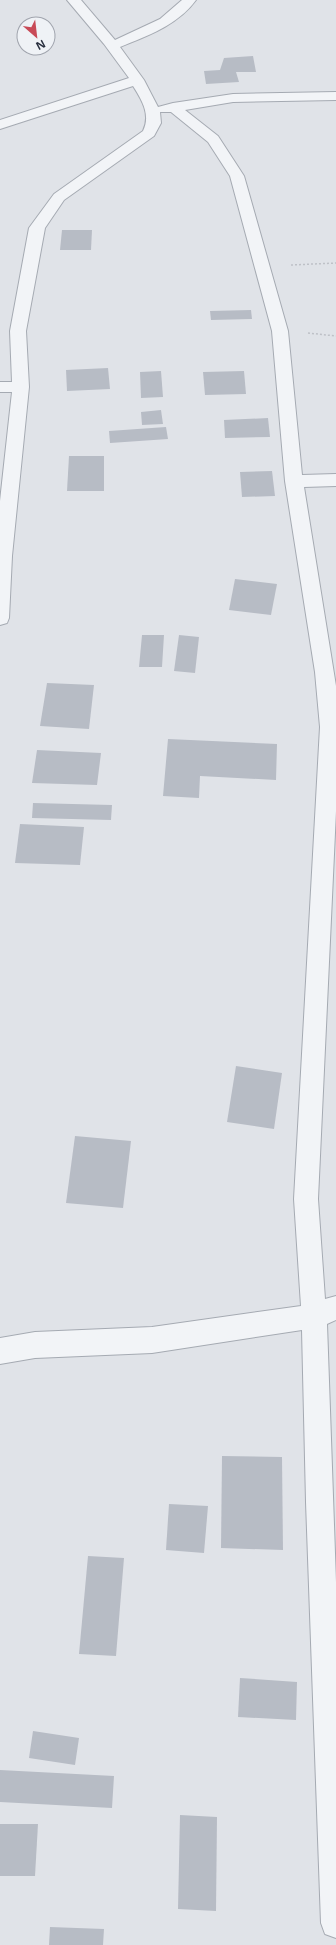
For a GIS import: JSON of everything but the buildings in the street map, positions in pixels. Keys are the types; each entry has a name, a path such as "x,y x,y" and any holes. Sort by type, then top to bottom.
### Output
{"street":[{"path":"0,618 2,556 21,387 18,330 37,228 59,197 149,133 154,123 153,111 137,80 113,45 74,0"},
{"path":"113,45 154,28 185,6 189,0"},
{"path":"0,125 137,80"},
{"path":"153,111 233,98 336,96"},
{"path":"173,107 213,139 237,176 280,331 294,481 330,674 330,727 306,1199 325,1312 336,1923"},
{"path":"0,387 21,387"},
{"path":"294,481 336,480"},
{"path":"0,1351 34,1345 152,1340 325,1312"}],"path":[{"path":"262,266 336,263"}]}
